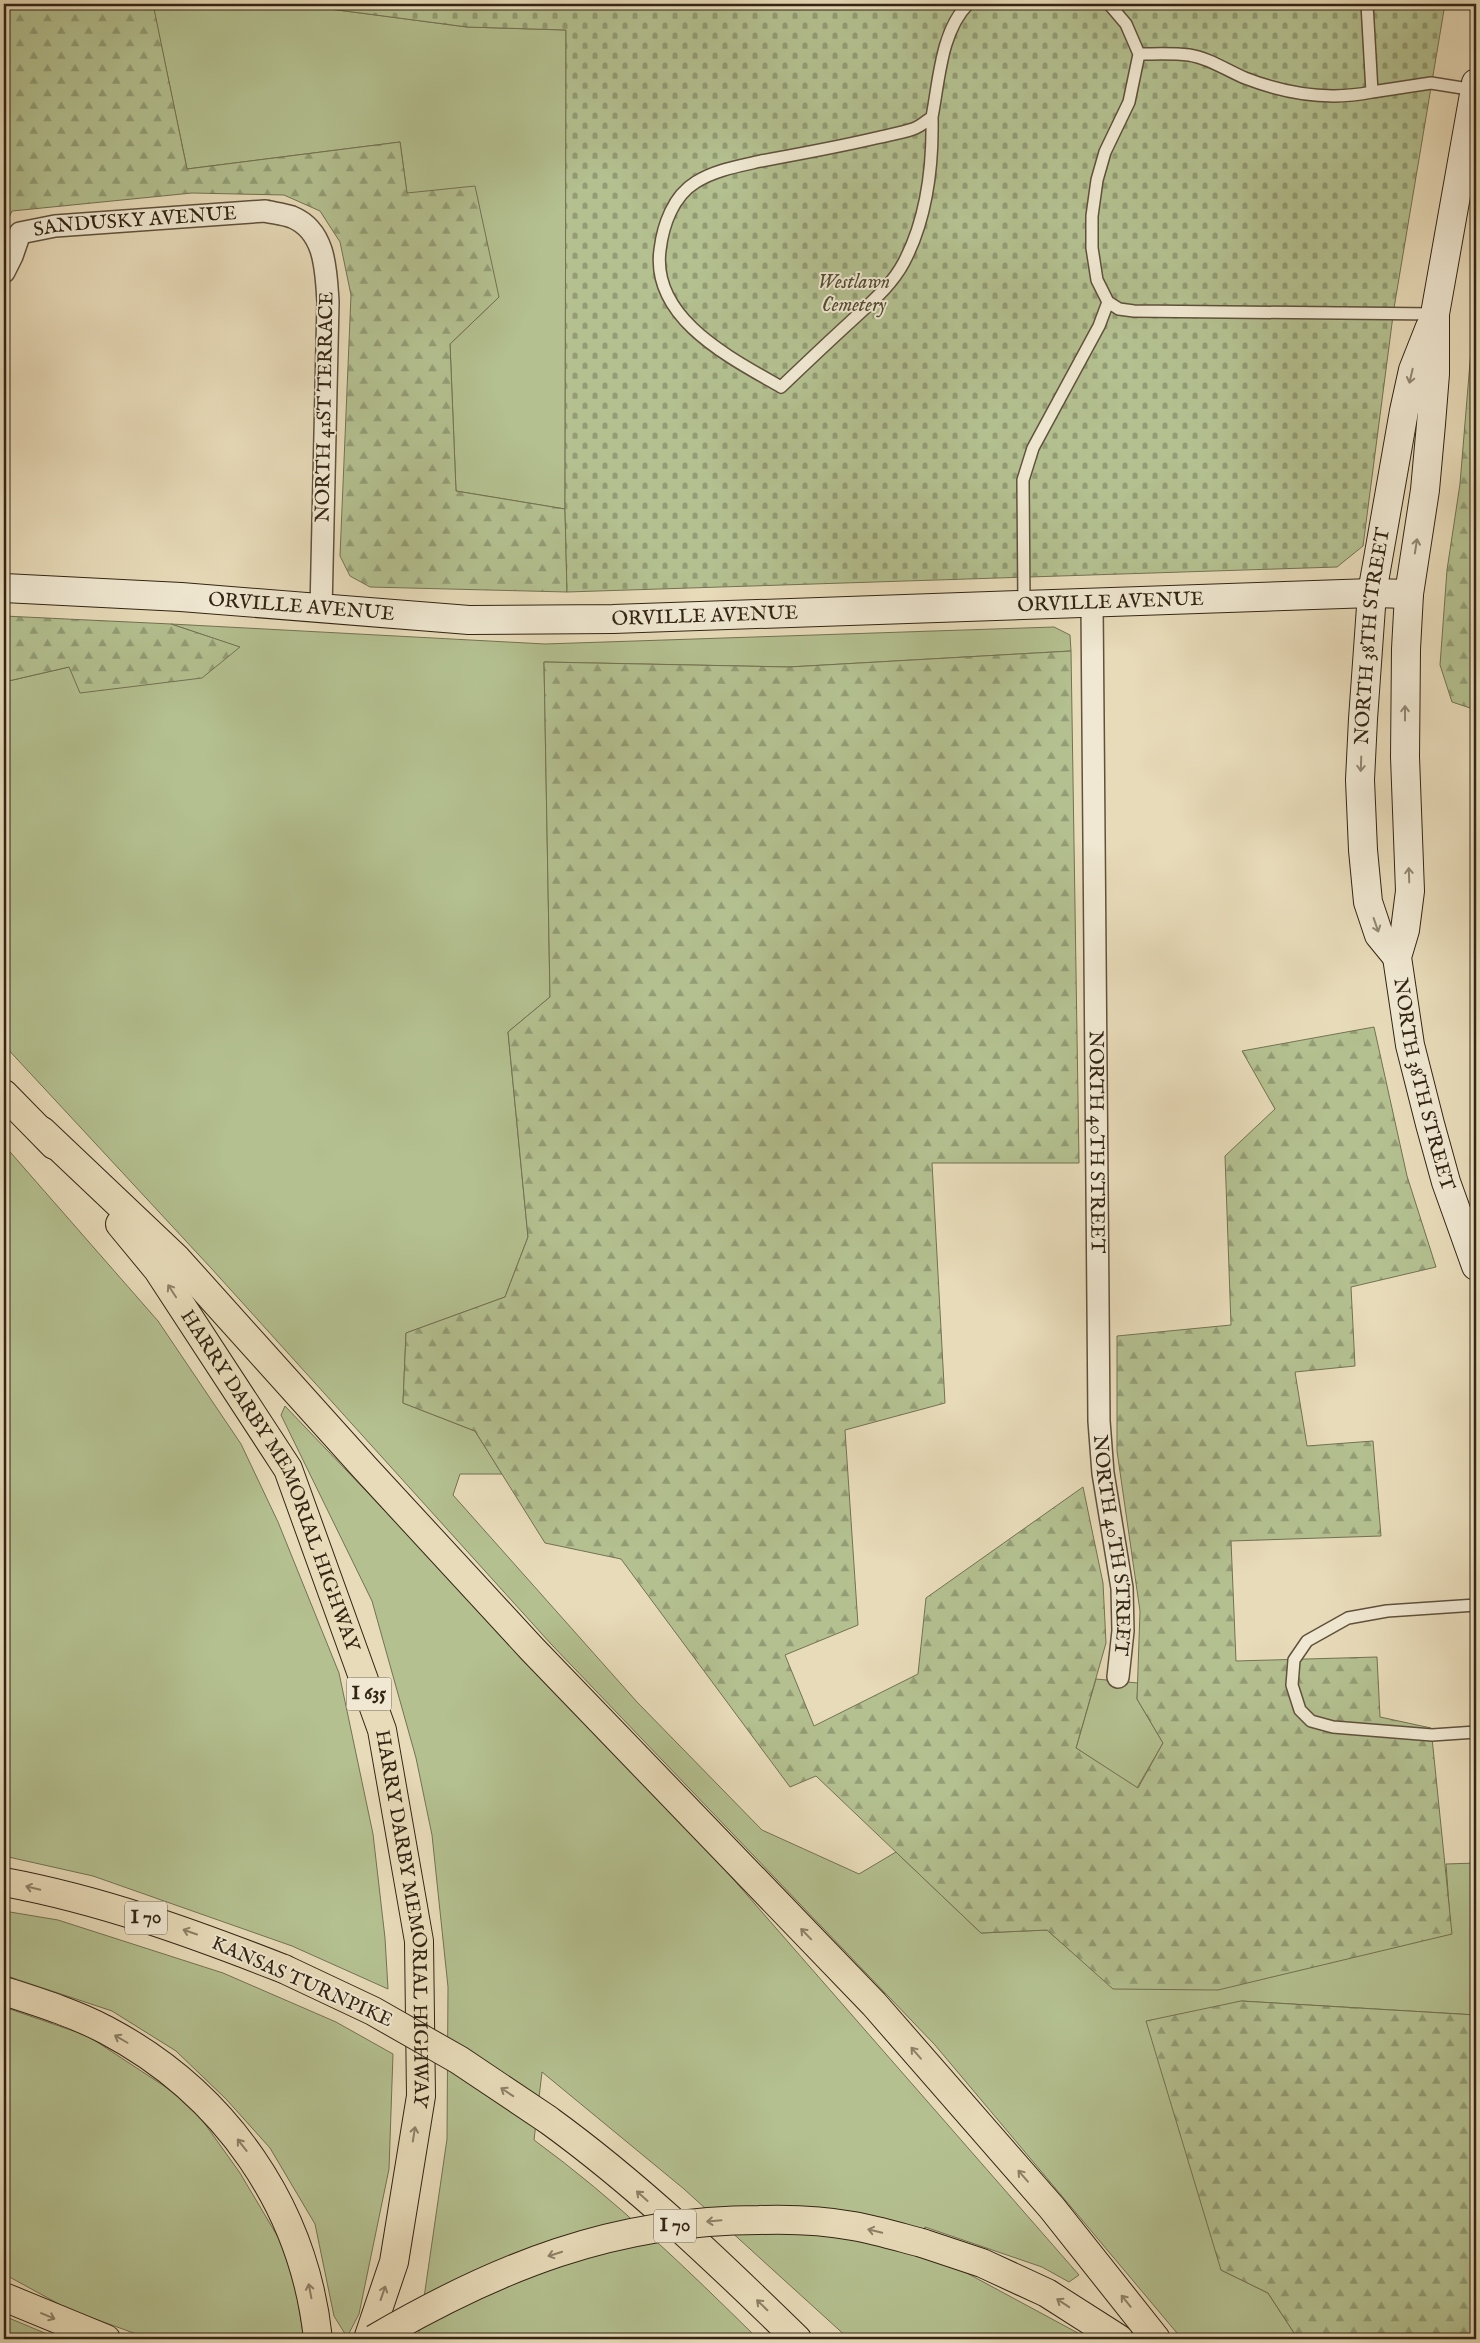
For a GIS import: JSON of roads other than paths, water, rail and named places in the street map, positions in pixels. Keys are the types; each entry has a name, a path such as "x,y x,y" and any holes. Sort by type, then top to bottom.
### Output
{"highway":[{"name":"HARRY DARBY MEMORIAL HIGHWAY","path":"4,1094 42,1131 158,1270 288,1469 382,1730 419,1941 421,2096 394,2262 368,2339"},
{"path":"42,1131 177,1259 365,1468 526,1642 874,2004 1052,2208 1156,2339"},
{"name":"KANSAS TURNPIKE","path":"4,1882 111,1906 193,1933 284,1969 373,2011 459,2060 594,2153 742,2285 798,2339"},
{"path":"4,1991 42,2003 105,2029 147,2054 188,2086 218,2115 248,2152 273,2192 294,2240 308,2280 318,2339"},
{"path":"374,2339 470,2287 537,2260 605,2238 668,2225 732,2220 794,2219 853,2226 922,2243 982,2263 1047,2293 1119,2339"},
{"path":"4,2297 106,2339"}],"main road":[{"name":"NORTH 38TH STREET","path":"1476,86 1435,314 1435,374 1432,424 1425,490 1409,594 1406,649 1405,757 1410,891 1405,930 1397,957 1410,1045 1446,1182 1476,1266"},
{"name":"NORTH 38TH STREET","path":"1397,957 1379,935 1368,902 1363,850 1360,780 1372,593 1411,378 1435,314"},
{"name":"ORVILLE AVENUE","path":"4,588 182,597 321,610 469,620 613,620 1372,593 1409,594"}],"street":[{"name":"SANDUSKY AVENUE","path":"4,272 20,233 55,226 265,211 292,217"},
{"name":"NORTH 41ST TERRACE","path":"292,217 309,228 318,240 325,265 328,302 321,610"},
{"name":"NORTH 40TH STREET","path":"1092,604 1100,1421 1103,1474 1122,1588 1123,1631 1118,1677"}],"lane":[{"path":"932,117 914,129 866,141 738,166 713,173 694,183 680,196 669,214 661,236 659,258 662,277 670,299 681,318 707,340 780,387 883,292 904,263 917,233 926,197 931,162 932,117 950,34 962,10 968,4"},
{"path":"1109,4 1126,24 1139,54 1129,102 1105,152 1097,180 1093,207 1092,248 1097,280 1108,302 1119,309 1134,311 1435,314"},
{"path":"1367,4 1372,92"},
{"path":"1139,54 1189,55 1209,60 1244,77 1274,88 1299,94 1332,97 1431,83 1476,86"},
{"path":"1024,605 1023,480 1033,448 1099,326 1108,302"},
{"path":"1476,1605 1387,1611 1348,1618 1307,1641 1294,1660 1292,1685 1300,1710 1311,1721 1333,1727 1432,1735 1476,1732"}],"park label":[{"name":"Westlawn Cemetery","path":"854,294"}]}
